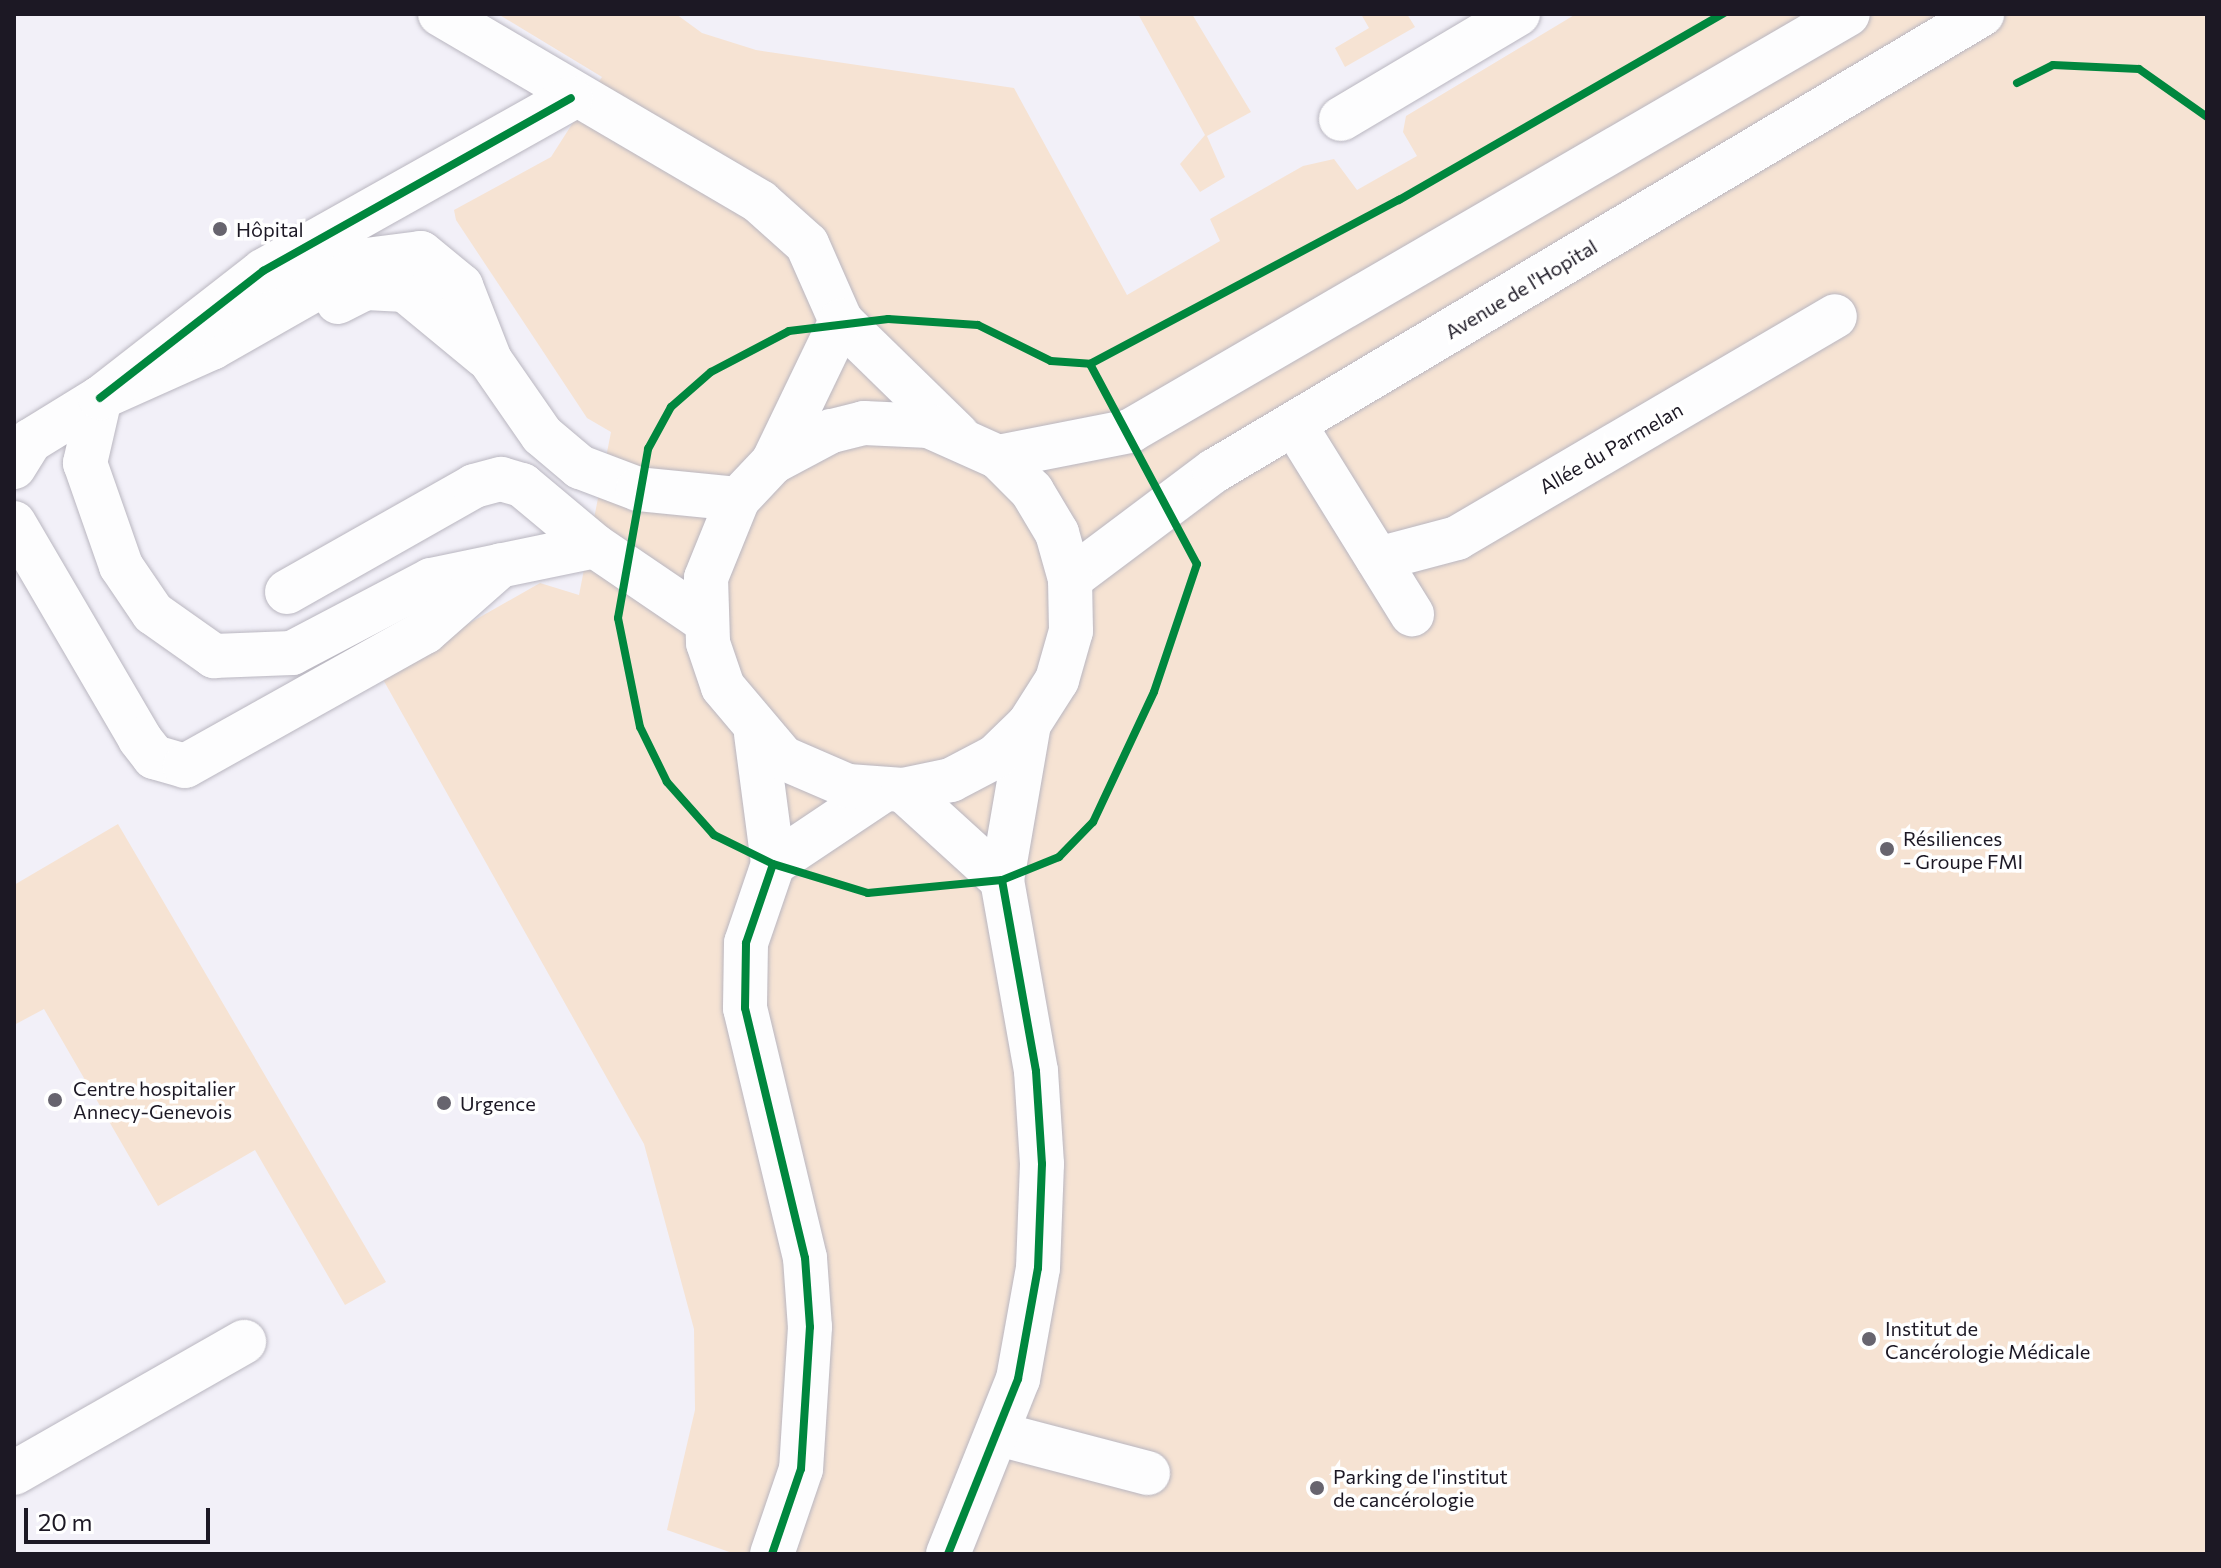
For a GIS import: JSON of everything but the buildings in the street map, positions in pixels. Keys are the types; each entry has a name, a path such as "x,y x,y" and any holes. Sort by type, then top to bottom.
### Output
{"street":[{"path":"440,14 571,98 760,202 793,230 819,265 841,321 960,437"},
{"path":"1341,119 1518,14"},
{"path":"998,457 1130,431 1848,14"},
{"name":"Avenue de l'Hopital","path":"1070,579 1166,502 1982,14"},
{"path":"14,467 30,441 100,398 263,271 571,98"},
{"path":"100,398 212,348 366,260 421,253 461,286 490,360 542,435 580,467 638,489 738,499"},
{"path":"177,396 349,295 384,285 418,297 490,360"},
{"name":"Allée du Parmelan","path":"1378,559 1457,538 1835,316"},
{"path":"773,462 841,321"},
{"path":"100,398 85,463 121,566 153,613 214,656 292,653 431,580 506,561 595,546"},
{"path":"773,864 893,791 973,769 1029,724 1057,680 1071,631 1070,579 1051,522 998,457 960,437 929,426 864,423 800,443 773,462 738,499 714,550 704,620 723,687 756,734 814,775 893,791 1002,880"},
{"path":"1294,424 1412,614"},
{"path":"287,592 474,486 501,479 522,485 595,546 704,620"},
{"path":"14,523 140,739 154,757 185,766 425,632 506,561"},
{"path":"948,1554 999,1434 1018,1379 1038,1268 1042,1164 1036,1071 1002,880 1029,724"},
{"path":"756,734 773,864 746,943 745,1008 805,1258 810,1358 801,1469 772,1554"},
{"path":"14,1473 244,1342"},
{"path":"999,1434 1148,1473"}],"shaded area":[{"path":"498,14 676,14 702,33 756,50 1014,88 1127,295 1220,241 1210,219 1303,166 1334,159 1357,190 1417,156 1403,132 1406,116 1576,14 2207,14 2207,1554 735,1554 667,1530 695,1410 694,1329 644,1144 380,674 540,583 579,595 611,432 587,418 456,220 454,210 551,157 602,77"},
{"path":"1138,14 1192,14 1251,112 1207,136 1225,177 1200,192 1180,164 1205,135"},
{"path":"1361,14 1407,14 1415,27 1345,67 1335,48 1369,28"},
{"path":"118,824 386,1282 345,1305 255,1150 158,1206 44,1009 14,1025 14,885"}],"cycle path":[{"path":"1090,364 1197,564 1154,692 1093,822 1059,857 1002,880 868,893 773,864 714,835 667,782 640,727 618,618 648,449 671,407 711,372 789,331 888,319 978,325 1051,361 1090,364 1399,200 1723,14"},
{"path":"2017,83 2053,65 2139,69 2207,117"},
{"path":"100,398 263,271 571,98"},
{"path":"772,1554 801,1469 810,1327 805,1258 745,1008 746,943 773,864"},
{"path":"948,1554 1018,1379 1038,1268 1042,1164 1036,1071 1002,880"}],"place":[{"name":"Hôpital","path":"220,229"},
{"name":"Résiliences - Groupe FMI","path":"1887,849"},
{"name":"Centre hospitalier Annecy-Genevois","path":"55,1100"},
{"name":"Urgence","path":"444,1103"},
{"name":"Institut de Cancérologie Médicale","path":"1869,1339"},
{"name":"Parking de l'institut de cancérologie","path":"1317,1488"}]}
